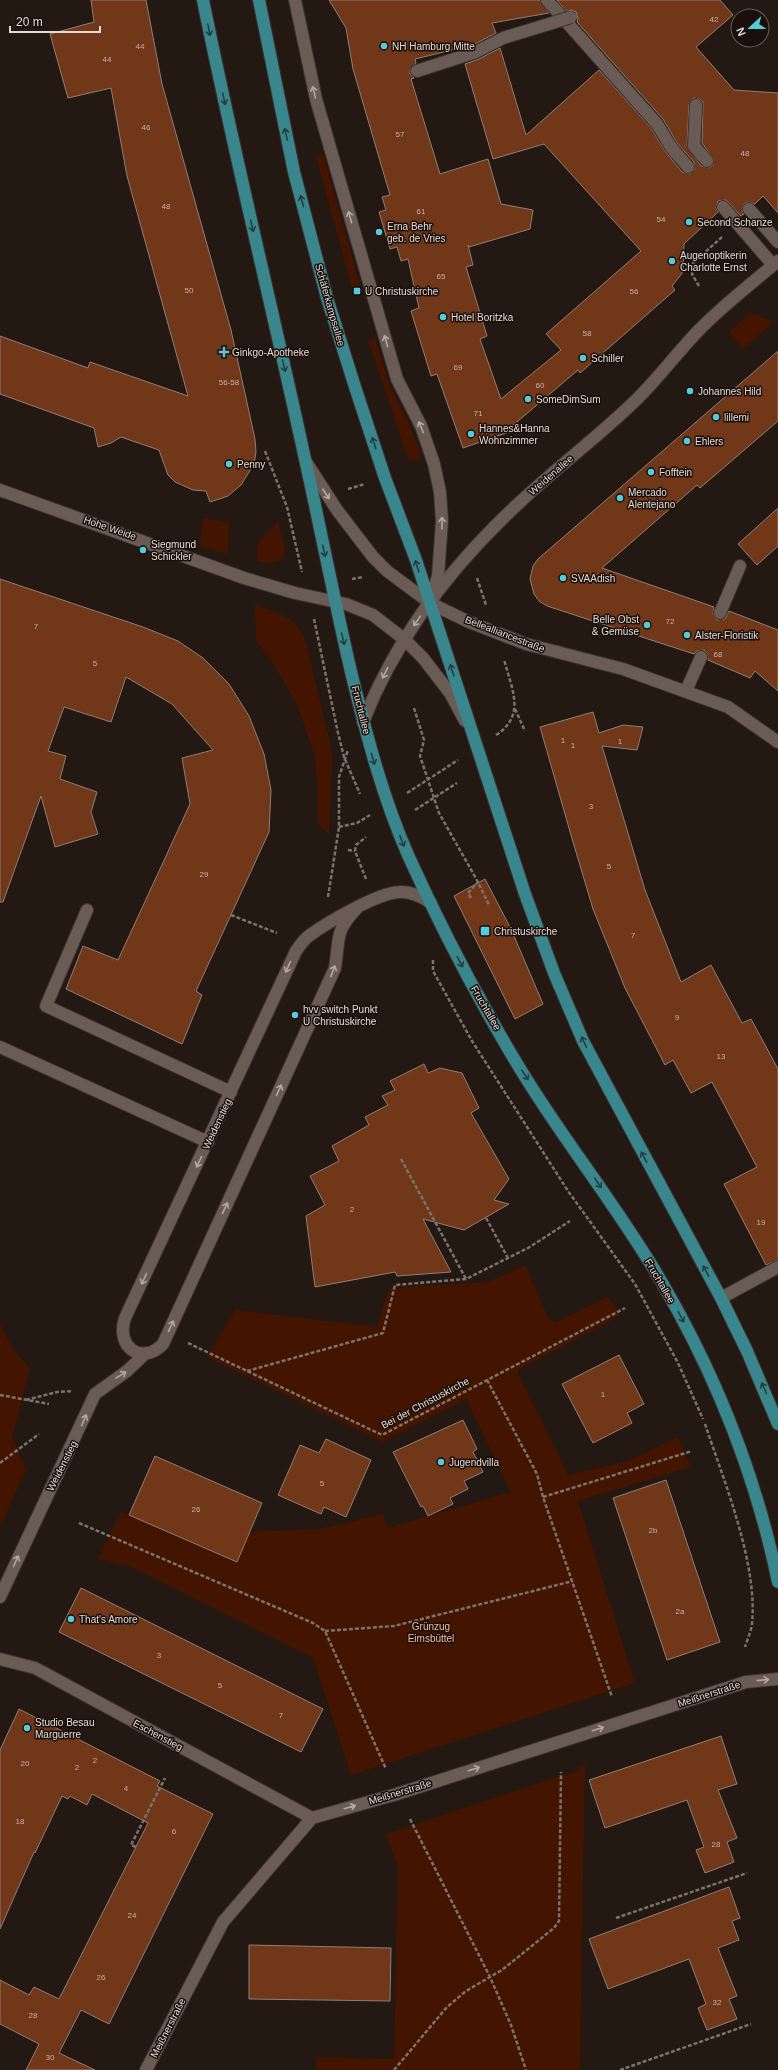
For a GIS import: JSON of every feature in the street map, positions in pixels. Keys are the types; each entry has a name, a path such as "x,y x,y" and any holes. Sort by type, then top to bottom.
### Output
{"main road":[{"path":"203,0 306,461 334,601"},
{"name":"Schäferkampsallee","path":"259,0 294,172 327,298 383,471 430,603"},
{"name":"Fruchtallee","path":"334,601 374,762 406,851 470,980 521,1070 607,1197 660,1279 696,1345 736,1435 767,1528 778,1582"},
{"path":"430,603 528,901 554,973 583,1040 748,1351 776,1413 778,1424"}],"street":[{"path":"295,0 316,99 397,379 420,426 434,464 440,492 442,528 438,576 430,603"},
{"path":"547,0 657,124 671,147 688,167"},
{"path":"418,71 476,52 503,38 571,17"},
{"path":"696,105 694,146 707,161"},
{"path":"723,207 775,263"},
{"path":"749,209 778,242"},
{"name":"Weidenallee","path":"363,722 386,670 404,639 468,555 519,502 635,401 700,329 775,263"},
{"name":"Bellealliancestraße","path":"306,461 337,510 373,557 392,575 430,603 497,633 545,650 623,669 728,707 778,742"},
{"name":"Hohe Weide","path":"0,490 244,578 295,593 334,601"},
{"path":"720,613 740,566"},
{"path":"334,601 357,607 373,615 404,639 435,672 450,693 477,747"},
{"path":"686,691 701,657"},
{"name":"Weidenstieg","path":"146,1354 139,1353 129,1347 122,1334 122,1326 296,951 310,935 375,899 398,892 412,893 431,903"},
{"name":"Weidenstieg","path":"0,1597 95,1394 127,1371 146,1354 158,1349 168,1333 335,968 336,946 345,920 357,908"},
{"path":"87,910 46,1006 231,1092"},
{"path":"0,1048 208,1142"},
{"path":"721,1298 778,1267"},
{"name":"Eschenstieg","path":"0,1659 35,1668 312,1818"},
{"name":"Meißnerstraße","path":"146,2070 223,1922 312,1818 405,1791 746,1682 778,1679"}],"path":[{"path":"699,286 692,274 693,263 722,237 727,236"},
{"path":"348,489 367,484"},
{"path":"468,555 497,633 515,708 525,730"},
{"path":"414,708 424,740 420,756 433,798 439,813 478,882 489,905"},
{"path":"408,793 502,731 514,715 515,708"},
{"path":"328,899 339,827 339,777 344,757 363,722"},
{"path":"415,810 457,783"},
{"path":"366,837 356,845 354,851 367,884"},
{"path":"348,850 354,851"},
{"path":"471,898 468,893 478,882"},
{"path":"231,915 278,933"},
{"path":"434,953 433,971 472,1041 568,1191 635,1284 678,1363 702,1416 733,1507 750,1577 752,1625 745,1647"},
{"path":"401,1159 466,1279"},
{"path":"486,1218 508,1258"},
{"path":"247,1371 383,1333 395,1285 466,1279 528,1248 570,1221"},
{"name":"Bei der Christuskirche","path":"188,1343 382,1435 625,1308"},
{"path":"487,1380 537,1474 543,1497 612,1697"},
{"path":"26,1400 57,1392 78,1391"},
{"path":"0,1395 49,1404"},
{"path":"0,1464 39,1434"},
{"path":"543,1497 692,1451"},
{"path":"79,1523 313,1623 325,1631 386,1769"},
{"path":"325,1631 394,1626 573,1581"},
{"path":"394,2070 447,2007 466,1991 502,1970 554,1928 559,1921 561,1772"},
{"path":"136,1847 131,1845 165,1778"},
{"path":"410,1819 490,1977 511,2025 526,2070"},
{"path":"616,1918 748,1872"},
{"path":"620,2070 751,2024"}],"green space":[{"path":"323,154 360,286 352,288 316,156"},
{"path":"750,313 774,322 742,349 729,332"},
{"path":"375,338 390,386 409,423 422,458 409,461 368,340"},
{"path":"203,518 229,522 228,554 200,547"},
{"path":"278,521 285,548 283,557 274,562 267,563 257,561 258,542"},
{"path":"255,604 291,620 301,631 305,639 330,742 332,761 329,834 318,824 318,784 314,754 297,704 269,657 256,641"},
{"name":"Grünzug Eimsbüttel","path":"525,1265 548,1317 556,1322 608,1297 621,1315 517,1371 568,1475 627,1461 678,1437 691,1467 578,1501 635,1683 351,1775 313,1658 127,1565 98,1559 121,1512 237,1562 250,1532 318,1529 384,1514 387,1528 511,1492 466,1399 383,1442 207,1357 235,1310 377,1327 389,1288 488,1282"},
{"path":"0,1323 11,1346 30,1369 12,1437 26,1470 0,1526"},
{"path":"585,1764 580,2070 316,2070 317,2057 394,2059 398,1867 386,1834 576,1771"}],"building":[{"path":"91,0 146,0 162,84 231,330 255,439 256,452 254,464 241,485 228,496 210,502 206,491 193,490 175,482 168,475 159,450 121,437 111,443 98,447 94,428 0,394 0,336 88,368 90,362 188,396 127,176 111,88 68,98 50,34 94,22"},
{"path":"329,0 540,0 549,13 492,23 496,33 473,45 415,59 416,63 410,70 410,74 414,78 411,79 440,174 488,159 501,204 533,210 530,229 469,247 468,245 473,265 466,267 487,336 480,339 501,399 561,350 546,334 641,251 544,144 493,159 465,64 479,59 500,48 526,135 599,70 651,128 665,151 682,172 690,174 695,169 694,162 677,143 663,119 577,22 578,18 576,12 572,10 566,11 557,0 720,0 730,12 730,18 696,47 734,90 778,93 778,213 763,196 755,204 748,202 744,204 742,210 744,214 741,216 726,200 718,201 716,208 718,212 684,244 683,272 672,286 675,290 580,373 578,370 511,427 512,431 463,448 437,374 431,376 411,311 419,308 408,259 401,261 397,247 390,249 379,212 386,210 382,197 390,195 353,69 346,28","holes":["693,98 700,99 703,102 702,143 714,160 712,166 709,168 701,166 687,146 689,105"]},
{"path":"778,351 778,421 700,488 697,485 602,568 714,607 713,614 717,620 725,619 729,611 778,630 778,691 755,671 750,678 708,660 707,653 704,650 697,651 694,654 547,606 539,601 534,594 530,579 533,566 538,559"},
{"path":"778,508 778,546 757,565 738,544"},
{"path":"0,579 143,627 178,641 203,658 229,684 249,716 264,754 271,790 269,832 196,991 202,995 182,1044 66,989 83,946 118,960 190,804 182,758 213,750 172,704 126,677 111,722 64,707 48,751 66,756 60,779 97,792 91,812 98,834 55,847 41,796 3,902 0,902"},
{"path":"593,712 599,733 623,725 643,727 637,750 602,746 645,890 681,982 711,965 742,1023 751,1019 778,1069 778,1260 766,1265 724,1184 757,1167 712,1082 691,1093 673,1060 665,1065 625,988 593,909 540,727"},
{"path":"485,879 511,929 543,1004 515,1019 454,896"},
{"path":"424,1064 428,1073 440,1068 462,1073 479,1108 471,1113 509,1179 494,1200 509,1204 464,1230 423,1219 451,1272 397,1276 395,1272 315,1287 306,1216 325,1205 310,1176 339,1161 332,1146 369,1125 365,1117 388,1105 382,1096 395,1090 390,1081"},
{"path":"619,1355 644,1404 627,1413 632,1423 593,1443 562,1384"},
{"name":"Jugendvilla","path":"463,1420 477,1449 473,1452 483,1472 464,1481 468,1489 450,1498 453,1504 428,1516 423,1506 421,1507 393,1452"},
{"path":"326,1439 371,1460 346,1517 324,1507 321,1514 278,1495 300,1445 319,1453"},
{"path":"155,1456 262,1503 237,1562 129,1515"},
{"path":"666,1480 720,1642 667,1660 613,1498"},
{"path":"81,1588 323,1709 301,1752 59,1632"},
{"path":"19,1709 160,1781 157,1786 213,1814 109,2024 81,2010 59,2053 95,2070 26,2070 39,2044 0,2024 0,1980 29,1995 34,1987 59,1999 148,1823 92,1794 87,1805 70,1796 68,1799 62,1796 35,1853 34,1852 0,1929 0,1750"},
{"path":"721,1736 737,1784 718,1790 737,1838 727,1842 734,1862 705,1873 696,1850 704,1847 687,1800 605,1828 589,1780"},
{"path":"729,1887 740,1918 732,1921 739,1940 718,1948 737,1996 729,1999 737,2019 707,2030 698,2008 706,2004 689,1959 608,1989 589,1939"},
{"path":"249,1945 391,1948 390,2001 249,1999"}],"place":[{"name":"NH Hamburg Mitte","path":"384,46"},
{"name":"Second Schanze","path":"689,222"},
{"name":"Erna Behr geb. de Vries","path":"379,232"},
{"name":"Augenoptikerin Charlotte Ernst","path":"672,261"},
{"name":"U Christuskirche","path":"357,291"},
{"name":"Hotel Boritzka","path":"443,317"},
{"name":"Ginkgo-Apotheke","path":"224,352"},
{"name":"Schiller","path":"583,358"},
{"name":"Johannes Hild","path":"690,391"},
{"name":"SomeDimSum","path":"528,399"},
{"name":"lillemi","path":"716,417"},
{"name":"Hannes&Hanna Wohnzimmer","path":"471,434"},
{"name":"Ehlers","path":"687,441"},
{"name":"Penny","path":"229,464"},
{"name":"Fofftein","path":"651,472"},
{"name":"Mercado Alentejano","path":"620,498"},
{"name":"Siegmund Schickler","path":"143,550"},
{"name":"SVAAdish","path":"563,578"},
{"name":"Belle Obst & Gemüse","path":"647,625"},
{"name":"Alster-Floristik","path":"687,635"},
{"name":"Christuskirche","path":"485,931"},
{"name":"hvv switch Punkt U Christuskirche","path":"295,1015"},
{"name":"Jugendvilla","path":"441,1462"},
{"name":"That's Amore","path":"71,1619"},
{"name":"Studio Besau Marguerre","path":"27,1728"}]}
